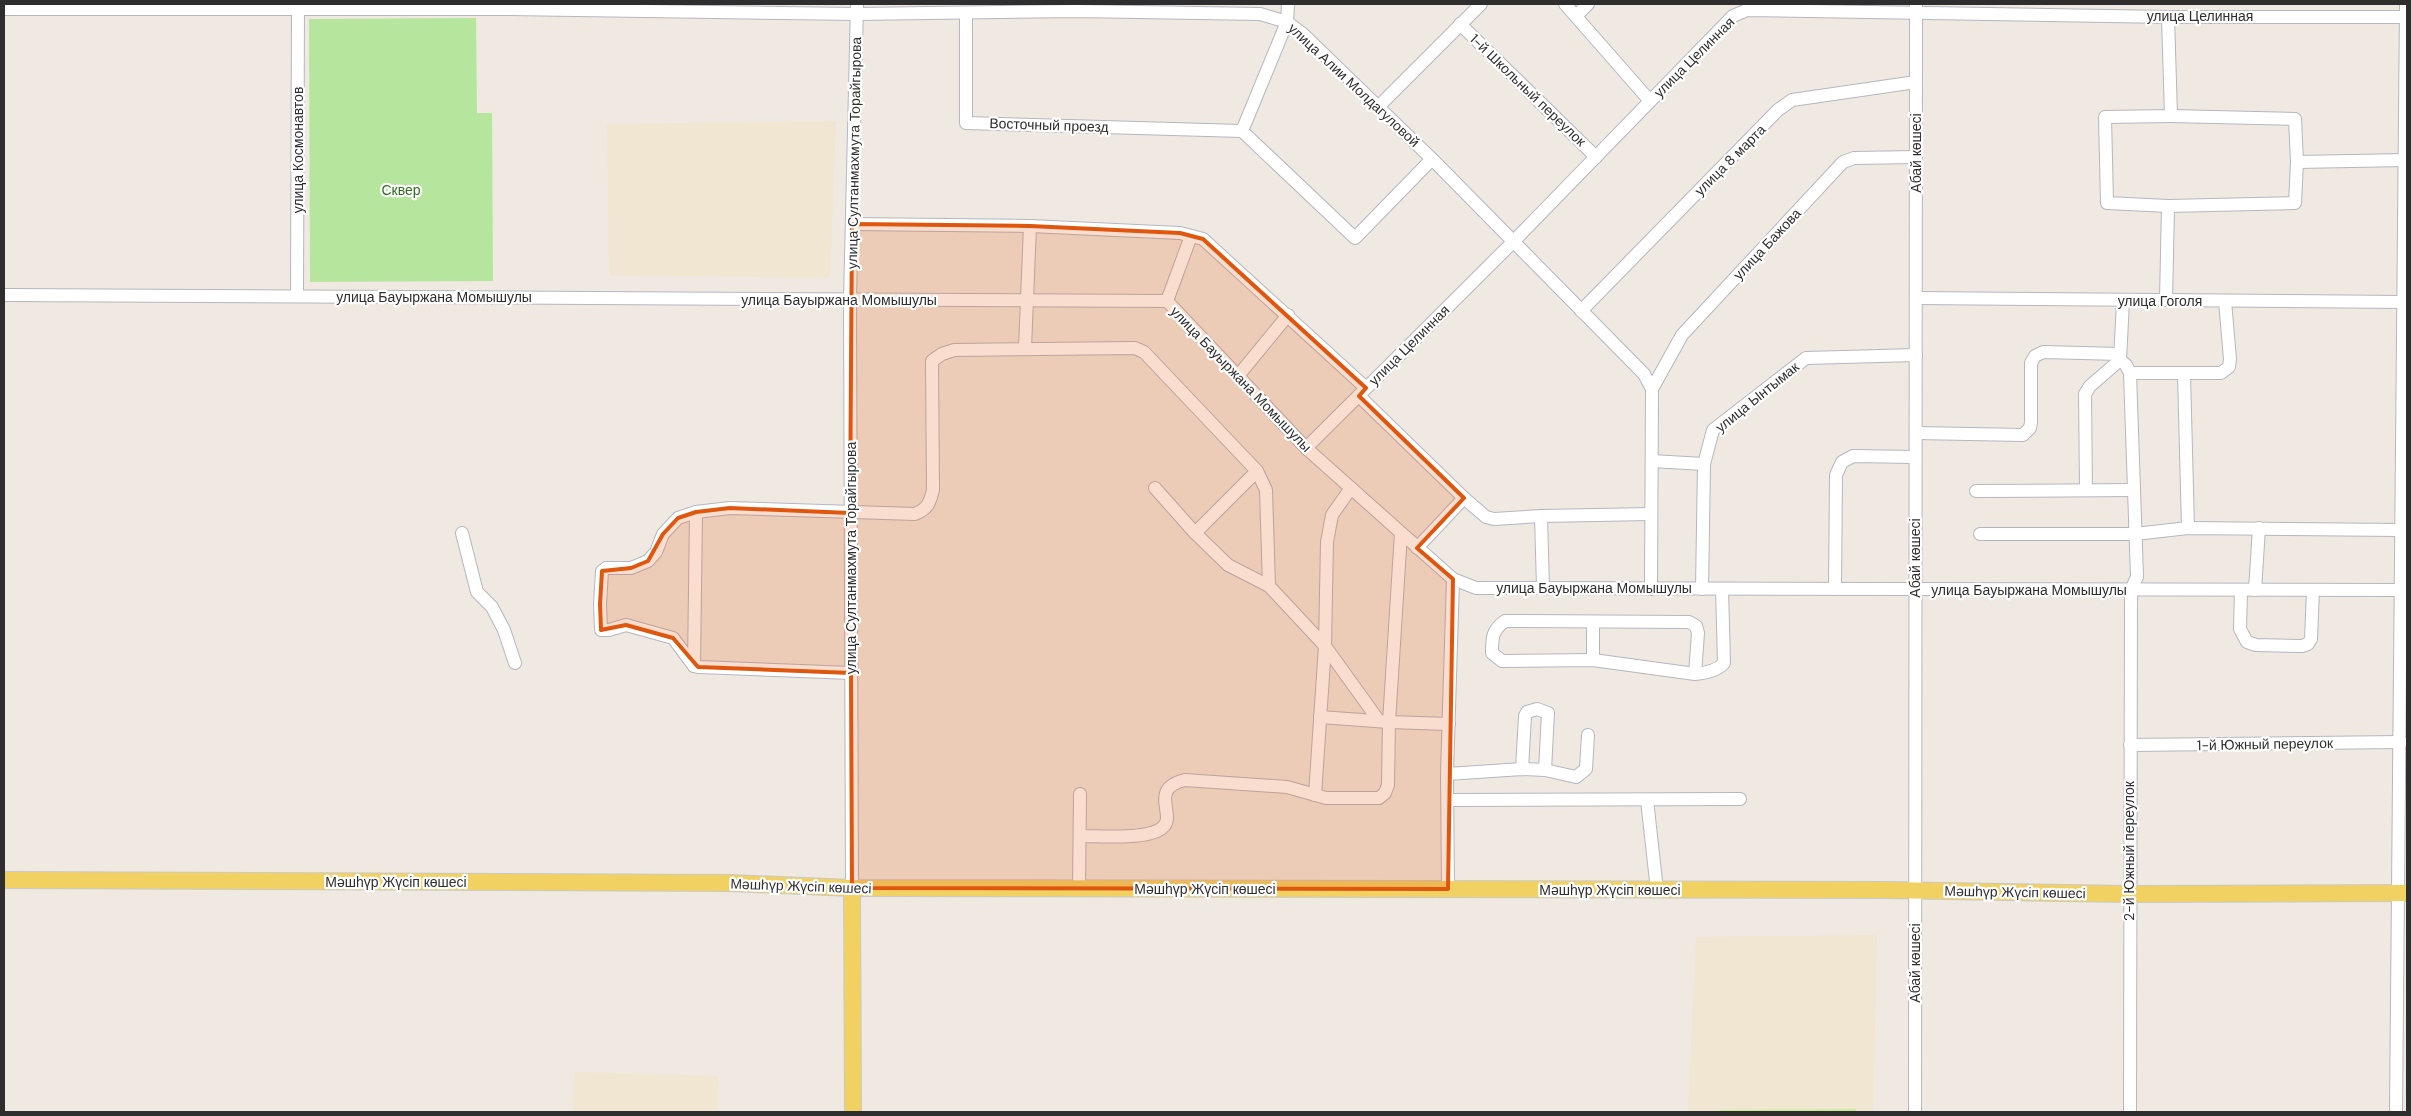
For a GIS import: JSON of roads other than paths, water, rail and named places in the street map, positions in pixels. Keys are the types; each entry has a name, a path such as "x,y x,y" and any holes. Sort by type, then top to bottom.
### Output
{"main road":[{"name":"Мәшһүр Жүсіп көшесі","path":"4,880 730,883 852,888 1915,890 2129,894 2403,893"},
{"name":"улица Султанмахмута Торайгырова","path":"852,888 853,1112"}],"street":[{"path":"1288,4 1287,22 1242,131 1355,238 1432,159"},
{"path":"1378,106 1481,4"},
{"path":"1565,4 1650,101"},
{"path":"1576,16 1588,4"},
{"name":"улица Алии Молдагуловой","path":"4,9 298,6 857,9 966,13 1076,8 1260,14 1287,22 1378,106 1644,374 1652,389"},
{"name":"улица Космонавтов","path":"297,296 298,6"},
{"name":"улица Целинная","path":"1306,448 1513,242 1733,16 1747,10 1916,7 2168,17 2406,20"},
{"name":"Абай көшесі","path":"1915,1112 1916,7"},
{"name":"улица Султанмахмута Торайгырова","path":"852,888 850,300 857,9"},
{"name":"Восточный проезд","path":"966,13 966,123 1242,131"},
{"path":"2168,17 2172,116"},
{"path":"2396,1112 2403,893 2400,590 2405,409 2406,20"},
{"name":"1-й Школьный переулок","path":"1460,24 1596,156"},
{"name":"улица 8 марта","path":"1581,311 1778,110 1792,100 1916,82"},
{"path":"2172,116 2295,119 2297,162 2295,203 2168,206 2107,203 2105,117 2172,116"},
{"name":"улица Бажова","path":"1652,389 1682,335 1843,162 1854,158 1916,157"},
{"path":"2297,162 2406,160"},
{"path":"2166,300 2168,206"},
{"path":"852,224 1030,226 1180,233 1203,239 1288,315 1464,498 1486,517 1494,519 1541,516 1651,514"},
{"path":"1025,348 1030,226"},
{"path":"1167,301 1191,236"},
{"name":"улица Бауыржана Момышулы","path":"4,295 1167,301 1306,448 1453,579 1476,588 2400,590"},
{"name":"улица Гоголя","path":"1916,298 2404,302"},
{"path":"2123,301 2120,357 2130,373 2184,374 2221,373 2229,367 2225,301"},
{"path":"1238,376 1288,315"},
{"path":"851,673 710,669 694,666 673,638 626,625 609,630 601,630 602,571 606,568 631,568 648,561 656,552 663,534 678,518 696,512 730,508 850,513 915,514 924,511 930,502 933,490 932,361 942,354 954,350 1135,348 1144,352 1257,470 1266,490 1269,586"},
{"path":"1916,433 2023,435 2030,428 2032,422 2030,362 2034,356 2043,352 2120,357"},
{"name":"улица Ынтымак","path":"1702,589 1704,464 1713,430 1806,358 1916,355"},
{"path":"2086,490 2085,394 2090,386 2120,357"},
{"name":"2-й Южный переулок","path":"2130,373 2137,576 2131,590 2130,1112"},
{"path":"2184,374 2188,528"},
{"path":"1651,588 1652,389"},
{"path":"1835,589 1836,475 1842,462 1853,456 1915,457"},
{"path":"1652,461 1704,464"},
{"path":"1195,533 1257,470"},
{"path":"1155,488 1195,533 1228,565 1269,586 1325,646 1384,721"},
{"path":"1315,795 1325,646 1327,542 1332,515 1351,488"},
{"path":"1976,491 2134,490"},
{"path":"1417,548 1464,498"},
{"path":"694,666 696,512"},
{"path":"1541,516 1543,588"},
{"path":"1980,534 2135,534 2188,528 2401,530"},
{"path":"2255,590 2258,528"},
{"path":"462,533 477,592 492,607 504,630 515,663"},
{"path":"1081,836 1143,835 1157,832 1164,827 1167,820 1164,805 1167,790 1173,782 1185,780 1287,786 1326,798 1379,798 1385,793 1388,785 1384,721 1401,533"},
{"path":"1448,890 1447,774 1453,579"},
{"path":"1696,674 1698,633 1696,626 1689,622 1504,621 1496,626 1492,637 1492,653 1502,661 1593,660 1696,674 1720,667 1724,663 1722,589"},
{"path":"2241,590 2240,629 2247,642 2256,645 2302,646 2308,644 2311,639 2313,590"},
{"path":"1592,622 1593,660"},
{"path":"1522,769 1525,716 1527,712 1536,709 1548,713 1544,770"},
{"path":"1320,717 1449,724"},
{"path":"1447,774 1522,769 1544,770 1576,776 1582,774 1586,769 1588,735"},
{"name":"1-й Южный переулок","path":"2130,745 2401,742"},
{"path":"1079,889 1080,794"},
{"path":"1448,800 1740,799"},
{"path":"1647,800 1657,890"}],"park label":[{"name":"Сквер","path":"401,190"}]}
